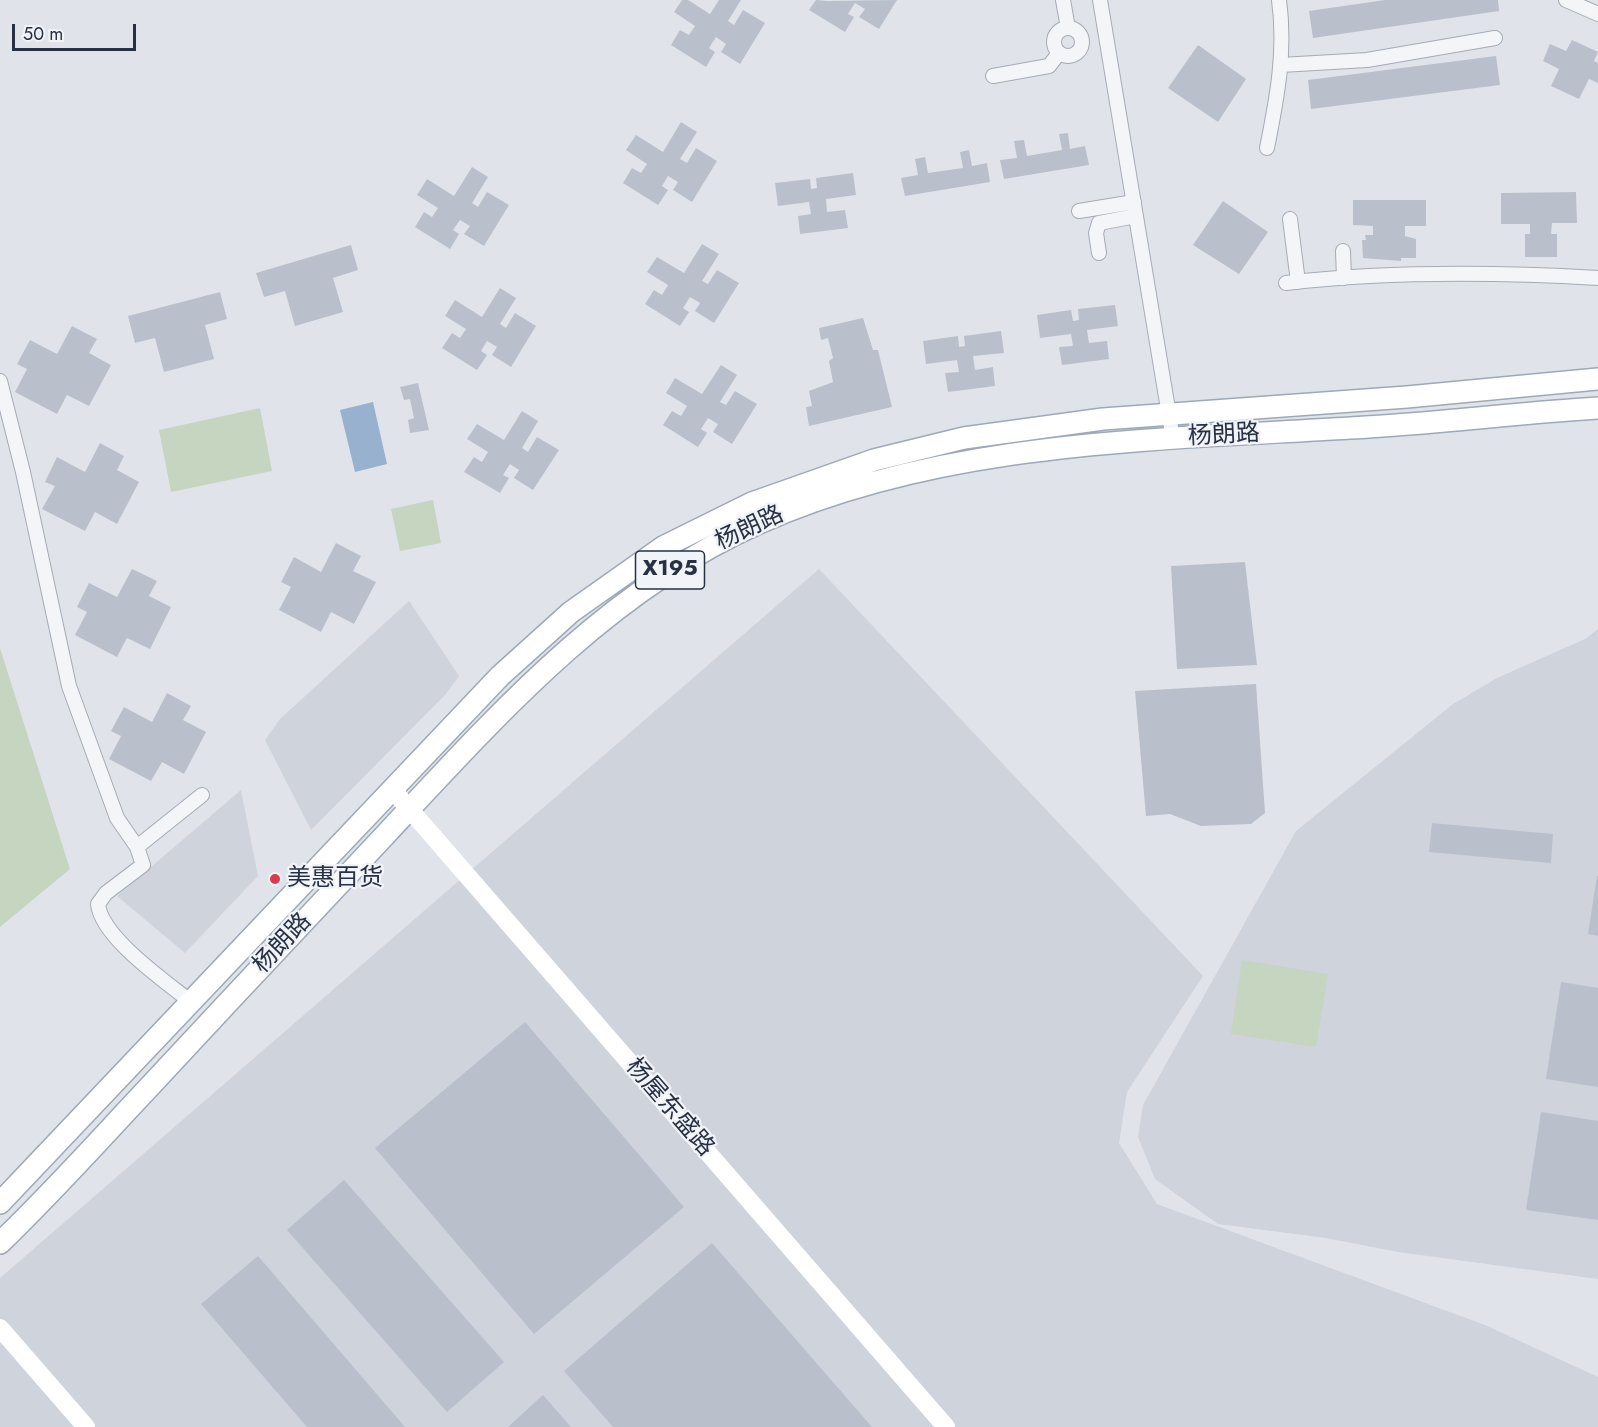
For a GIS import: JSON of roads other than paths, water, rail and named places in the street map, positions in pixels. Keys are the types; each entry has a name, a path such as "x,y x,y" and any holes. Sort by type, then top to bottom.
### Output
{"main road":[{"name":"杨朗路","path":"0,1203 500,676 571,612 623,573 706,523 815,479 874,460 964,438 1103,418 1407,397 1598,379"},
{"name":"杨朗路","path":"0,1243 510,703 644,586 693,556 758,523 855,489 962,464 1024,453 1173,439 1433,423 1598,408"}],"street":[{"path":"1063,0 1068,28"},
{"path":"1100,0 1173,439"},
{"path":"1267,148 1281,65 1282,25 1279,0"},
{"path":"1566,0 1598,14"},
{"path":"1068,28 1077,31 1082,39 1081,48 1075,55 1066,56 1059,53 1054,39 1059,31 1068,28"},
{"path":"1082,39 1106,34"},
{"path":"1281,65 1367,60 1495,38"},
{"path":"993,76 1049,66 1059,53"},
{"path":"1079,211 1135,209"},
{"path":"1100,253 1096,233 1099,223 1135,209"},
{"path":"1290,219 1292,282 1344,278 1520,274 1598,278"},
{"path":"1343,251 1344,278"},
{"path":"0,381 23,472 69,686 117,818 137,848 143,865 106,893 98,904 99,916 140,960 191,1002"},
{"name":"杨屋东盛路","path":"392,789 945,1427"},
{"path":"137,848 202,795"},
{"path":"0,1328 87,1427"}],"water":[{"path":"373,402 387,464 355,472 340,410"}],"place":[{"name":"美惠百货","path":"275,879"}]}
